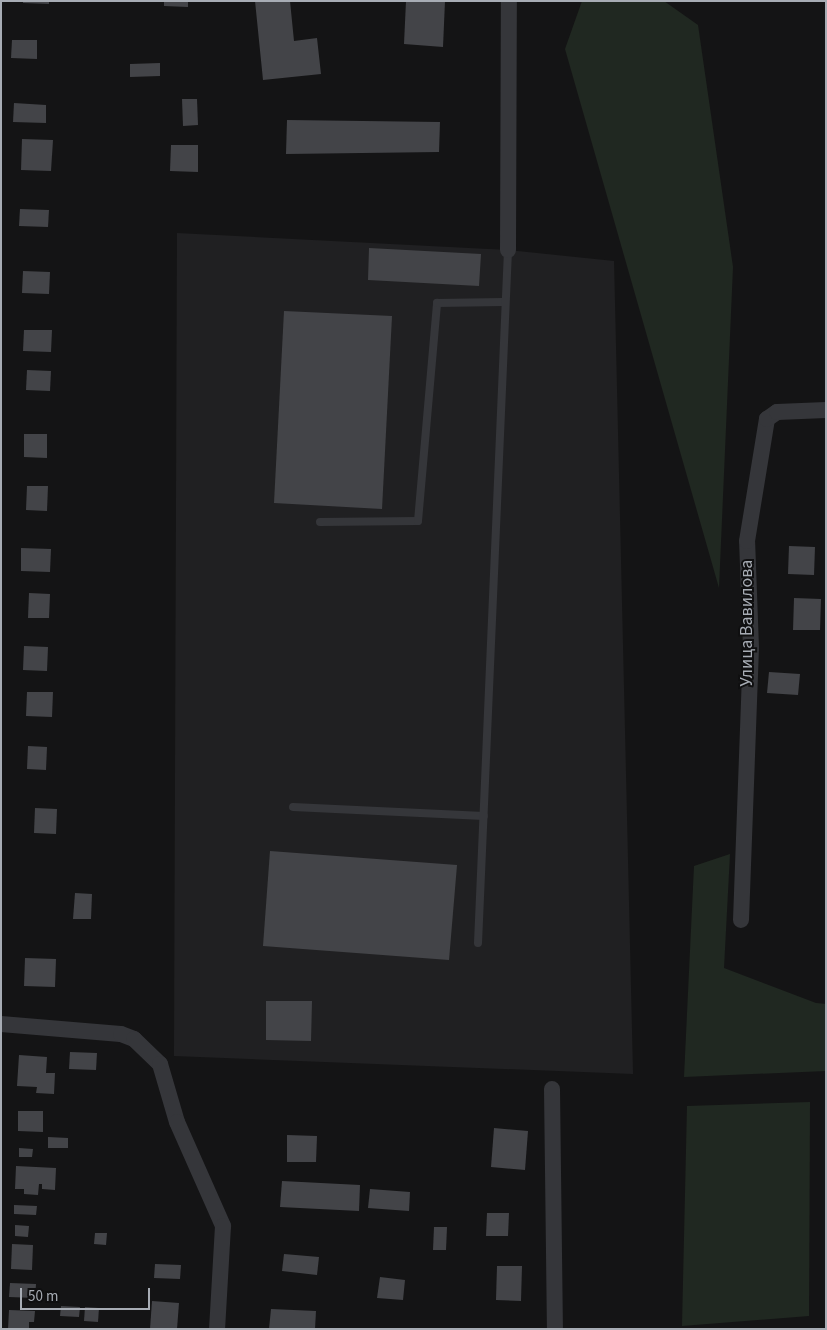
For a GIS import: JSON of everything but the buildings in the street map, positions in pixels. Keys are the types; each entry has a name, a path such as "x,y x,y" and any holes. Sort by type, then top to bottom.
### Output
{"street":[{"path":"508,250 509,1"},
{"name":"Улица Вавилова","path":"741,920 750,648 748,541 767,419 777,412 826,410"},
{"path":"1,1024 120,1034 134,1038 160,1064 176,1122 223,1226 217,1329"},
{"path":"552,1088 555,1329"}],"lane":[{"path":"478,943 503,302 508,250"},
{"path":"320,522 418,521 437,303 503,302"},
{"path":"293,807 484,816"}],"shaded area":[{"path":"582,1 664,1 698,25 733,267 719,588 565,49"},
{"path":"177,233 508,250 614,261 633,1074 174,1056"},
{"path":"730,854 724,968 816,1003 826,1004 826,1071 684,1077 694,866"},
{"path":"810,1102 809,1316 682,1326 687,1106"}]}
